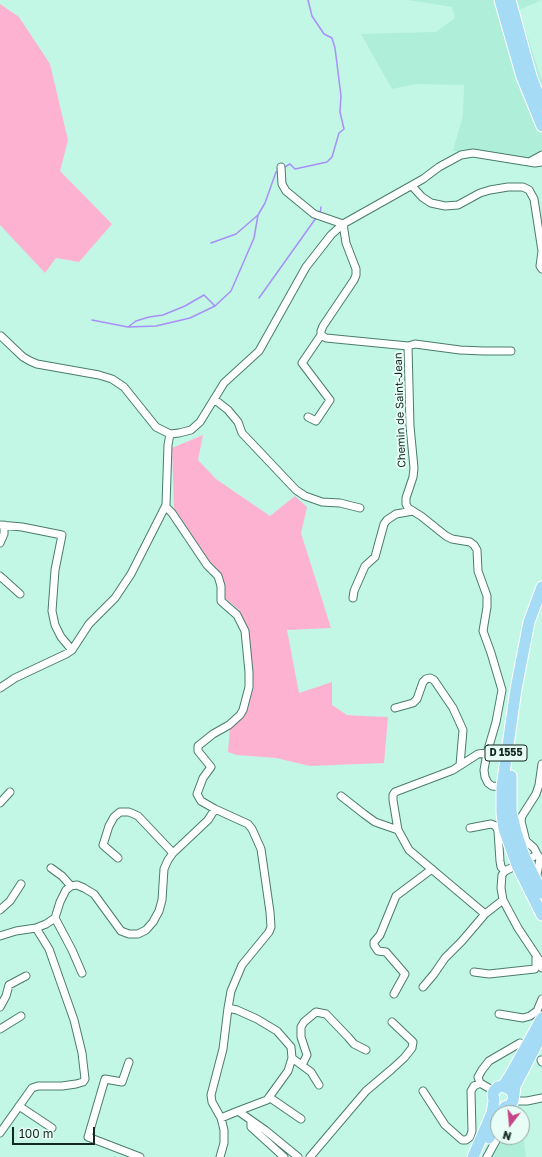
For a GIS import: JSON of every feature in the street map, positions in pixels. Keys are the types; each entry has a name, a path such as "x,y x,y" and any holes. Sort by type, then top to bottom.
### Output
{"main road":[{"path":"500,0 508,7 542,105"},
{"path":"508,7 522,77 542,126"},
{"name":"D 1555","path":"542,587 529,622 516,689 502,787 502,813 504,829 517,865 542,915"},
{"name":"D 1555","path":"542,603 535,624 523,690 514,743 510,787 511,811 516,832 524,856 542,893"},
{"path":"473,1157 492,1113 497,1093 512,1074 542,1018"},
{"path":"507,1105 542,1034"},
{"path":"497,1093 511,1090 506,1105"},
{"path":"497,1093 500,1105"},
{"path":"481,1157 490,1139"}],"street":[{"path":"1,336 23,357 37,364 99,375 112,379 124,387 156,427 170,434 191,430 200,422 224,384 259,351 306,267 331,235 343,224 412,186 461,155 473,153 535,163 542,162"},
{"path":"529,162 542,155"},
{"path":"281,169 282,184 286,192 314,214 343,224"},
{"path":"412,186 422,197 431,203 445,206 458,204 480,193 490,190 508,187 524,187 529,190 534,199 542,251 540,266 542,269"},
{"path":"308,417 316,421 330,400 302,363 321,335 323,326 356,275 356,269 346,243 343,224"},
{"name":"Chemin de Saint-Jean","path":"321,335 326,338 408,346 410,426 414,468 413,477 406,498 406,504 408,508 413,511"},
{"path":"1,336 2,342 0,345 12,347"},
{"path":"408,346 415,344 460,350 511,351"},
{"path":"214,400 228,410 238,422 242,433 296,490 305,496 322,502 340,503 360,508"},
{"path":"0,688 15,678 72,650 89,624 114,598 131,574 166,507 168,492 168,445 170,434"},
{"path":"166,507 172,513 208,565 218,576 221,586 221,601 237,615 245,631 249,686 243,710 240,716 229,725 203,741 197,748 202,758 211,768 203,778 197,794 201,801 248,824 255,834 261,849 267,881 271,922 266,938 242,965 231,991 223,1049 211,1095 212,1102 221,1118 224,1130 224,1143 220,1157"},
{"path":"353,598 354,591 364,569 375,557 384,524 396,514 413,511 431,523 446,536 452,539 470,542 474,545 477,550 478,571 487,596 486,616 483,631 502,690 496,722 486,753 484,770 488,783 492,786 502,787"},
{"path":"0,543 4,534 2,525 62,534 55,570 52,611 55,625 61,637 72,650"},
{"path":"0,576 20,594"},
{"path":"395,708 413,703 417,699 423,682 430,678 434,680 453,708 463,730 460,765"},
{"path":"485,914 409,850 398,830 393,795 395,792 428,781 453,770 478,754 486,753"},
{"path":"536,882 540,858 534,848 526,841 521,821 522,816 536,794 542,764"},
{"path":"0,803 10,792"},
{"path":"341,796 375,822 398,830"},
{"path":"51,868 72,886 84,888 94,894 121,931 129,934 138,934 146,930 159,911 162,900 164,870 168,860 173,853 208,820 215,809"},
{"path":"118,858 103,845 108,826 114,817 120,812 130,812 138,816 173,853"},
{"path":"470,828 491,824 496,826 498,831 501,867 505,871"},
{"path":"524,856 529,858 537,854"},
{"path":"517,865 505,871 502,875 501,888 503,900 518,928 536,955 542,968"},
{"path":"394,994 405,974 386,952 378,951 374,945 374,942 380,934 396,896 432,869"},
{"path":"0,910 10,901 21,884"},
{"path":"0,936 16,931 36,928 55,918 66,890 72,886"},
{"path":"422,987 434,974 445,958 485,914 503,900"},
{"path":"55,918 72,950 82,974"},
{"path":"0,1134 32,1088 38,1086 62,1086 76,1084 83,1082 85,1079 82,1053 74,1020 49,949 36,928"},
{"path":"474,972 489,974 535,969 536,955"},
{"path":"0,1007 6,996 9,985 26,976"},
{"path":"499,1014 523,1018 530,1016 537,1011 542,999"},
{"path":"221,1118 267,1100 288,1071 292,1058 291,1047 277,1031 257,1019 237,1010 228,1008"},
{"path":"302,1065 307,1055 301,1037 301,1027 304,1022 316,1012 326,1014 354,1044 366,1050"},
{"path":"0,1029 21,1016"},
{"path":"310,1157 366,1090 392,1069 412,1048 413,1042 392,1022"},
{"path":"497,1093 480,1083 478,1077 489,1061 520,1043"},
{"path":"292,1058 311,1072 319,1084"},
{"path":"129,1062 122,1082 105,1079 88,1137 140,1157"},
{"path":"423,1091 445,1125 462,1140 466,1140 470,1137 472,1131 471,1091 474,1086 480,1083"},
{"path":"269,1097 301,1119"},
{"path":"518,1105 527,1101 542,1098"},
{"path":"19,1106 52,1128"},
{"path":"238,1111 265,1130 298,1157"},
{"path":"251,1121 251,1127 284,1157"},
{"path":"487,1157 494,1145"}],"shaded area":[{"path":"408,0 542,0 519,10 542,81 542,164 497,153 453,151 463,115 464,85 415,84 392,89 361,34 436,32 455,18 452,7"},
{"path":"0,4 19,17 50,64 68,140 60,171 112,224 79,262 56,258 45,273 0,225"},
{"path":"203,435 198,460 216,479 270,516 295,496 307,507 301,533 331,628 287,630 299,693 332,682 332,705 347,715 388,717 384,763 310,766 276,758 237,755 228,752 230,727 233,725 250,688 248,632 239,610 225,598 222,575 210,563 174,508 172,448"},
{"path":"499,1145 524,1145 526,1157 491,1157"}],"waterway":[{"path":"283,168 290,164 295,169 327,162 332,157 339,133 344,129 340,112 341,96 335,48 332,38 324,34 312,16 308,0"},
{"path":"211,243 236,234 258,215 265,203 276,172 278,171"},
{"path":"320,214 321,207"},
{"path":"92,320 128,327 156,326 190,318 215,306 231,291 254,238 258,215"},
{"path":"259,298 316,218"},
{"path":"128,327 136,321 163,315 185,306 204,295 215,306"}]}
